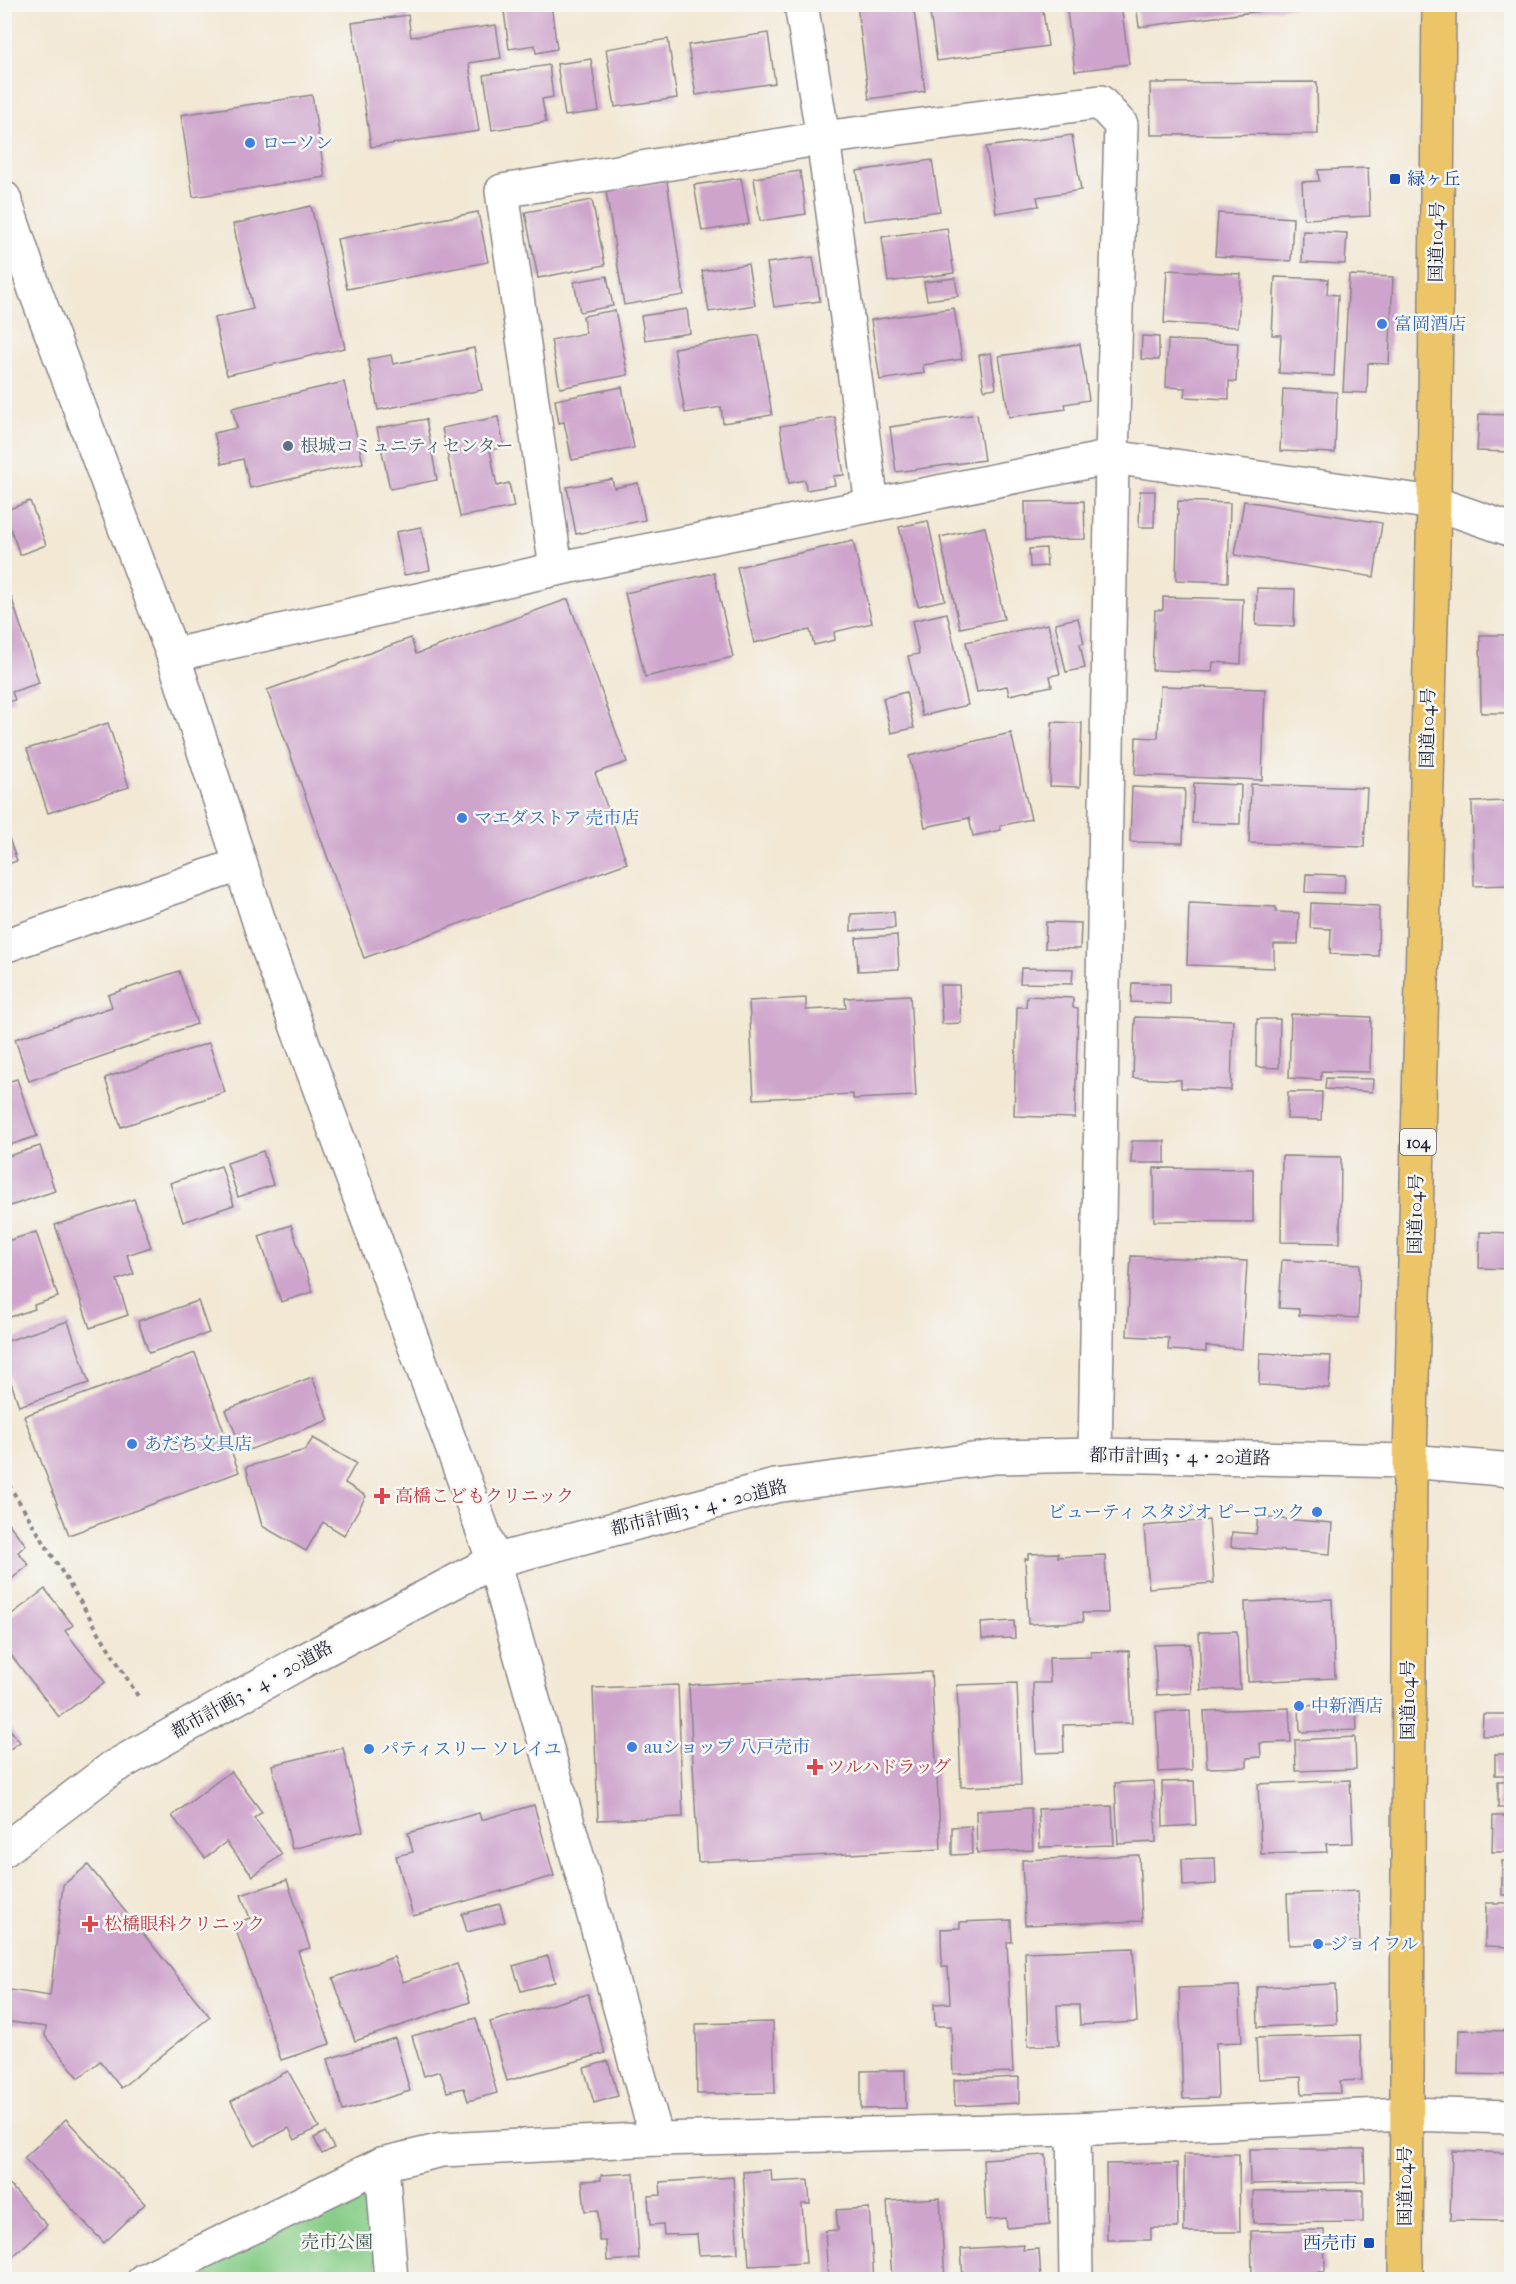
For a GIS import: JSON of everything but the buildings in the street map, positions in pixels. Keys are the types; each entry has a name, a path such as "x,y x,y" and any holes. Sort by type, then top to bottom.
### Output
{"highway":[{"name":"国道104号","path":"1406,2280 1405,2114 1410,1461 1434,503 1439,4"}],"street":[{"path":"801,4 823,138 872,505"},
{"path":"556,569 502,191 823,138 1100,102 1121,125 1112,457 1095,1455"},
{"path":"4,198 35,290 173,655 239,865 271,957 494,1561 657,2139"},
{"path":"173,655 556,569 1112,457 1434,503 1512,530"},
{"path":"4,946 239,865"},
{"name":"都市計画3・4・20道路","path":"4,1850 112,1768 301,1662 494,1561 775,1486 994,1457 1095,1455 1410,1461 1512,1470"},
{"path":"144,2280 382,2164 442,2150 657,2139 1074,2129 1405,2114 1512,2117"},
{"path":"1074,2129 1076,2280"},
{"path":"382,2164 391,2280"}],"path":[{"path":"4,1478 139,1698"}],"green space":[{"name":"売市公園","path":"358,2190 370,2197 378,2279 177,2280"}],"place":[{"name":"ローソン","path":"250,143"},
{"name":"緑ヶ丘","path":"1395,179"},
{"name":"富岡酒店","path":"1382,324"},
{"name":"根城コミュニティセンター","path":"288,446"},
{"name":"マエダストア 売市店","path":"462,818"},
{"name":"あだち文具店","path":"132,1444"},
{"name":"高橋こどもクリニック","path":"382,1496"},
{"name":"ビューティ スタジオ ピーコック","path":"1317,1512"},
{"name":"中新酒店","path":"1299,1706"},
{"name":"auショップ 八戸売市","path":"632,1747"},
{"name":"パティスリー ソレイユ","path":"369,1749"},
{"name":"ツルハドラッグ","path":"815,1767"},
{"name":"松橋眼科クリニック","path":"90,1924"},
{"name":"ジョイフル","path":"1318,1944"},
{"name":"西売市","path":"1369,2243"}]}
